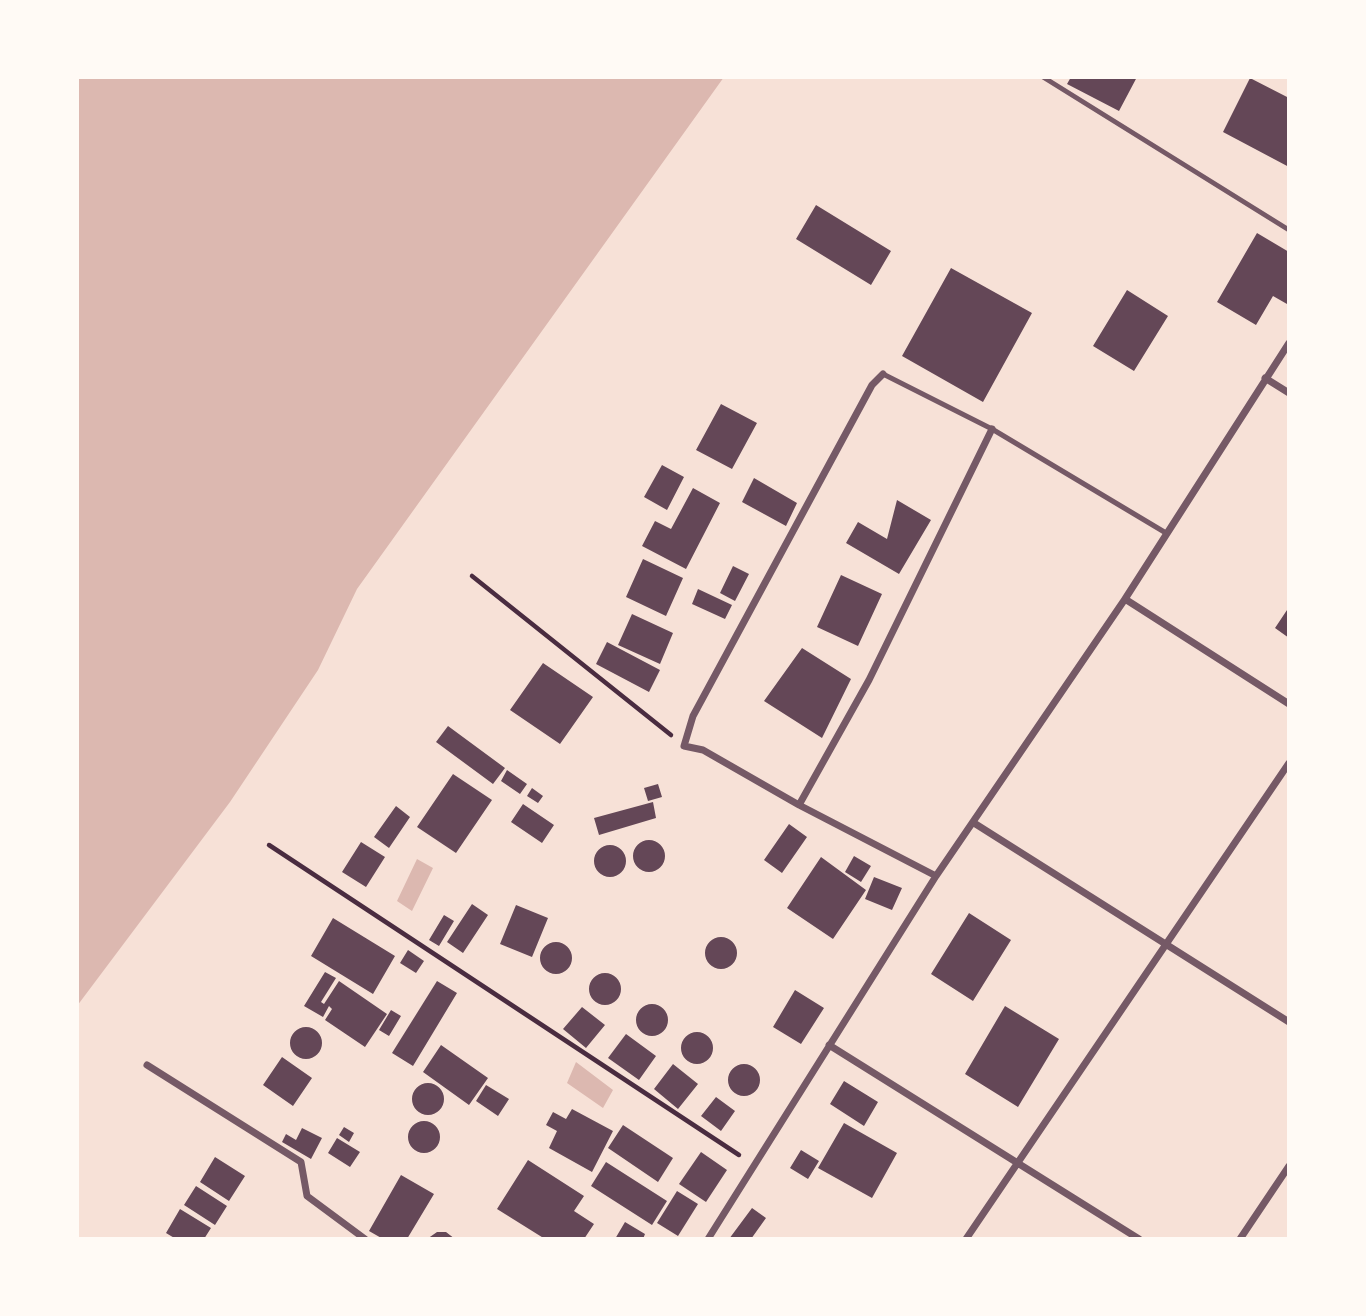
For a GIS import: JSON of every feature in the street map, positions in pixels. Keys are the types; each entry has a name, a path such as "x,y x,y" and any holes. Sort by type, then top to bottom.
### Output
{"street":[{"path":"708,1239 936,876 1125,598 1289,343"},
{"path":"883,374 872,384 693,716 684,746 703,750 799,805 936,876"},
{"path":"1265,378 1289,393"},
{"path":"799,805 869,680 992,429"},
{"path":"1125,598 1289,705"},
{"path":"966,1239 1289,763"},
{"path":"974,823 1289,1022"},
{"path":"830,1045 1139,1239"},
{"path":"147,1065 300,1162 307,1196 365,1239"},
{"path":"1240,1239 1289,1166"}],"lane":[{"path":"1043,77 1289,230"},
{"path":"883,374 992,429 1166,533"}],"path":[{"path":"472,576 684,746"},
{"path":"269,845 754,1165"}],"shaded area":[{"path":"77,77 724,77 357,589 318,670 230,802 77,1006"},
{"path":"417,859 433,868 412,911 397,901"},
{"path":"576,1062 613,1090 603,1108 567,1083"}],"building":[{"path":"1071,77 1137,77 1119,111 1067,84"},
{"path":"1250,78 1289,98 1289,167 1223,132"},
{"path":"816,205 891,251 871,285 796,239"},
{"path":"1257,233 1289,252 1289,301 1287,304 1273,296 1256,325 1217,302"},
{"path":"951,268 1032,313 983,402 902,356"},
{"path":"1127,290 1168,316 1134,371 1093,346"},
{"path":"721,404 757,423 732,469 696,450"},
{"path":"662,465 684,477 667,510 644,497"},
{"path":"754,478 797,503 786,526 742,502"},
{"path":"693,488 720,503 686,569 642,546 655,521 671,529"},
{"path":"897,500 931,520 899,574 846,543 858,522 887,539"},
{"path":"643,559 683,578 666,616 626,597"},
{"path":"733,566 749,574 735,601 720,593"},
{"path":"841,575 882,594 858,646 817,627"},
{"path":"698,589 732,605 725,619 692,604"},
{"path":"1289,607 1289,638 1275,628"},
{"path":"632,614 673,633 660,664 618,645"},
{"path":"607,642 660,670 649,692 596,664"},
{"path":"802,648 851,679 822,738 764,701"},
{"path":"543,663 593,697 560,744 510,710"},
{"path":"448,726 505,768 493,784 436,742"},
{"path":"507,770 527,784 520,794 501,781"},
{"path":"453,774 492,800 456,853 417,827"},
{"path":"658,784 662,797 648,801 644,788"},
{"path":"532,788 543,796 538,803 527,796"},
{"path":"653,802 656,818 599,835 594,818"},
{"path":"523,804 554,825 542,843 511,822"},
{"path":"396,806 410,817 389,848 374,837"},
{"path":"789,824 807,837 782,873 764,860"},
{"path":"649,840 660,845 665,856 660,867 649,872 638,867 633,856 638,845"},
{"path":"361,842 385,857 366,887 342,872"},
{"path":"610,845 621,850 626,861 621,872 610,877 599,872 594,861 599,850"},
{"path":"854,856 871,866 861,882 845,872"},
{"path":"821,857 866,890 833,939 787,908"},
{"path":"874,877 902,888 892,910 865,899"},
{"path":"472,904 488,915 463,953 447,942"},
{"path":"516,905 548,918 532,957 500,944"},
{"path":"969,913 1011,940 973,1001 931,974"},
{"path":"444,915 454,921 439,946 429,940"},
{"path":"333,918 395,956 373,994 311,956"},
{"path":"721,937 732,942 737,953 732,964 721,969 710,964 705,953 710,942"},
{"path":"556,942 567,947 572,958 567,969 556,974 545,969 540,958 545,947"},
{"path":"408,950 424,961 416,973 400,963"},
{"path":"325,972 336,978 321,1002 324,1004 339,981 387,1014 365,1047 325,1020 332,1009 329,1006 323,1017 304,1006"},
{"path":"605,973 616,978 621,989 616,1000 605,1005 594,1000 589,989 594,978"},
{"path":"437,981 457,993 413,1066 392,1053"},
{"path":"795,990 824,1008 801,1044 773,1027"},
{"path":"652,1004 663,1009 668,1020 663,1031 652,1036 641,1031 636,1020 641,1009"},
{"path":"1005,1006 1059,1039 1018,1107 965,1074"},
{"path":"582,1007 605,1025 586,1048 563,1029"},
{"path":"391,1010 401,1016 389,1036 379,1030"},
{"path":"306,1027 317,1032 322,1043 317,1054 306,1059 295,1054 290,1043 295,1032"},
{"path":"697,1032 708,1037 713,1048 708,1059 697,1064 686,1059 681,1048 686,1037"},
{"path":"626,1034 656,1056 639,1080 608,1058"},
{"path":"441,1045 488,1078 469,1105 423,1072"},
{"path":"282,1057 312,1078 293,1106 263,1085"},
{"path":"673,1064 698,1084 678,1109 654,1089"},
{"path":"744,1064 755,1069 760,1080 755,1091 744,1096 733,1091 728,1080 733,1069"},
{"path":"844,1081 878,1102 864,1126 830,1104"},
{"path":"428,1083 439,1088 444,1099 439,1110 428,1115 417,1110 412,1099 417,1088"},
{"path":"486,1085 509,1099 498,1116 476,1101"},
{"path":"716,1097 735,1111 721,1131 701,1116"},
{"path":"572,1109 613,1131 592,1172 549,1148 557,1131 546,1125 553,1112 566,1119"},
{"path":"424,1121 435,1126 440,1137 435,1148 424,1153 413,1148 408,1137 413,1126"},
{"path":"844,1123 897,1153 872,1198 818,1168"},
{"path":"623,1125 673,1158 658,1182 608,1148"},
{"path":"344,1127 354,1133 349,1142 339,1135"},
{"path":"302,1128 322,1138 311,1159 282,1142 286,1134 296,1140"},
{"path":"337,1138 360,1152 350,1167 328,1153"},
{"path":"801,1150 819,1161 808,1179 790,1168"},
{"path":"701,1152 727,1170 706,1202 679,1184"},
{"path":"215,1157 245,1176 229,1201 200,1182"},
{"path":"528,1160 584,1196 574,1211 594,1224 584,1239 545,1239 497,1209"},
{"path":"606,1162 667,1201 652,1225 591,1186"},
{"path":"401,1175 434,1194 407,1239 383,1239 369,1231"},
{"path":"196,1186 227,1206 215,1225 184,1205"},
{"path":"677,1191 698,1204 678,1236 657,1223"},
{"path":"752,1208 766,1218 751,1239 729,1239"},
{"path":"180,1209 211,1228 204,1239 176,1239 166,1233"},
{"path":"625,1222 645,1234 643,1239 615,1239"},
{"path":"437,1232 446,1232 455,1239 427,1239"}]}
